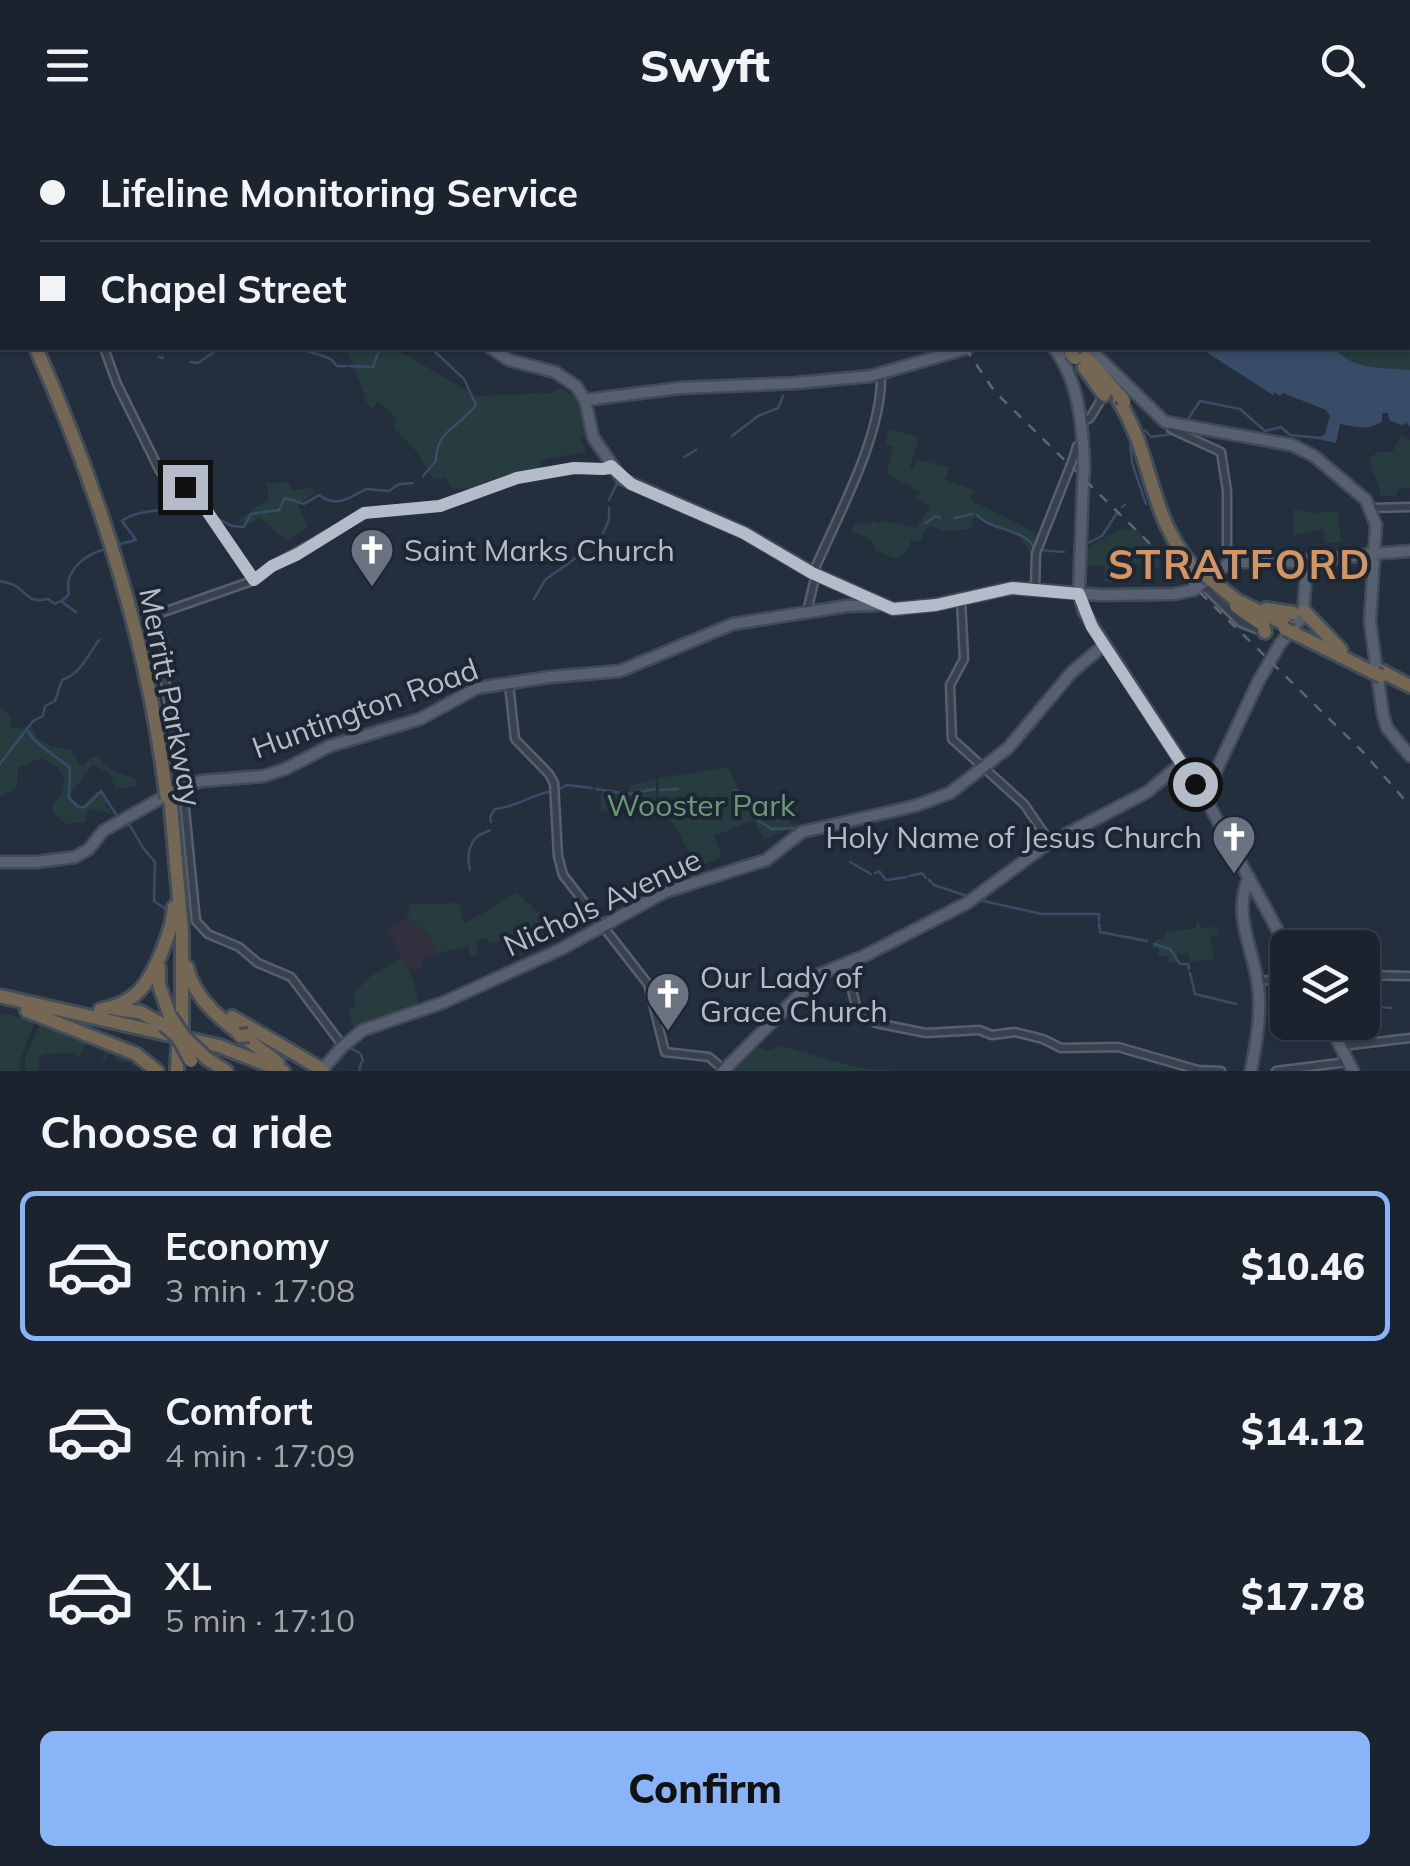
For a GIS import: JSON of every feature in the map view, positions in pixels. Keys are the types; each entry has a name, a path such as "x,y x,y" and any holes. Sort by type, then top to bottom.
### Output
{"highway":[{"name":"Merritt Parkway","path":"39,350 91,473 135,622 171,793 179,883 180,1039"},
{"path":"1072,355 1118,400 1134,429 1165,525 1181,552 1221,583 1297,620 1355,660"},
{"path":"1118,400 1166,521 1183,550 1221,583 1261,628"},
{"path":"1297,620 1355,660 1409,689"},
{"name":"Merritt Parkway","path":"171,793 180,1039 186,1068"},
{"path":"174,865 174,913 158,978 167,1020 178,1038 186,1068"},
{"path":"179,883 193,985 208,1005 285,1071"},
{"path":"100,1010 124,1004 144,988 164,946"},
{"path":"188,969 197,990 210,1004 323,1071"},
{"path":"4,1001 232,1050 285,1071"},
{"path":"4,1001 135,1011 167,1020 206,1058 225,1070"},
{"path":"4,1001 128,1050 156,1071"},
{"path":"4,1001 215,1052 266,1071"},
{"path":"180,1039 244,1036 280,1044"}],"main road":[{"path":"494,350 509,360 561,375 576,386 588,400 592,434 610,468 631,484 744,533 814,574 885,606"},
{"path":"588,400 680,388 797,383 881,374 961,350"},
{"path":"1072,355 1118,400 1140,403 1171,426 1290,444 1326,466 1372,508 1376,531 1370,622 1383,716 1387,728 1410,756"},
{"path":"1072,355 1084,419 1079,594 1084,612 1100,649 1209,805 1278,930"},
{"name":"Huntington Road","path":"0,862 75,857 89,849 104,832 171,793 202,781 268,775 300,764 330,746 420,719 467,692 508,683 625,670 726,626 807,611 885,606 909,609 1006,589 1164,594 1304,562 1410,552"},
{"path":"1209,805 1216,771 1258,682 1297,620 1304,562"},
{"path":"1261,628 1297,620"},
{"name":"Nichols Avenue","path":"323,1071 361,1031 456,997 572,944 672,890 766,860 802,832 956,790 1008,748 1072,672 1100,649"},
{"path":"725,1071 823,972 975,899 1050,842 1151,789 1182,763"},
{"path":"1249,878 1241,916 1257,981 1258,1024 1250,1071"},
{"path":"1337,1040 1351,1066"}],"street":[{"path":"105,350 116,384 160,471 195,494 254,580"},
{"path":"807,611 814,574 865,454 881,374"},
{"path":"1084,419 1118,400"},
{"path":"1171,426 1221,452 1226,481 1221,583"},
{"path":"1034,590 1037,550 1077,446 1083,444"},
{"path":"343,1046 291,977 258,963 239,947 200,928 194,915 171,793 179,748 165,688 164,648 154,615 254,580 364,513 442,505 524,476 574,468 610,468"},
{"path":"1372,508 1410,506"},
{"path":"961,600 964,660 950,685 951,736 963,752 986,767 1024,804 1050,842"},
{"path":"508,683 514,739 551,775 554,783 560,869 647,990 665,1054 709,1059 725,1071"},
{"path":"846,964 856,1006 876,1023 926,1033 1013,1032 1066,1049 1118,1047 1182,1069 1222,1071"},
{"path":"1380,975 1410,976"},
{"path":"1257,981 1270,980"},
{"path":"1340,1046 1410,1038"},
{"path":"1276,1071 1351,1066"}],"shaded area":[{"path":"406,918 428,933 438,953 421,959 424,967 408,973 388,928"}],"green space":[{"path":"348,350 397,350 476,396 551,393 561,388 584,403 590,434 580,437 586,452 549,458 541,463 540,471 470,489 452,488 445,477 434,480 415,450 393,427 397,418 378,401 372,408"},
{"path":"1336,350 1410,350 1410,370 1359,364"},
{"path":"889,429 919,437 909,469 913,470 917,460 950,467 944,479 974,490 969,499 1040,535 1034,553 1019,536 974,517 971,529 944,531 928,525 920,542 912,540 904,555 895,559 876,550 869,539 851,532 855,523 880,524 881,520 917,528 930,506 916,499 920,492 887,474 893,446 885,445"},
{"path":"1402,435 1410,441 1410,488 1399,489 1395,496 1380,496 1370,457 1392,452"},
{"path":"288,482 292,490 312,488 315,493 298,505 307,527 288,542 260,518 244,527 239,519 269,499 266,483"},
{"path":"1294,509 1315,513 1338,511 1341,542 1325,543 1323,529 1294,535"},
{"path":"1136,529 1158,550 1161,567 1150,570 1148,563 1126,564 1125,576 1112,576 1112,583 1104,581 1105,566 1088,566 1087,548 1118,530"},
{"path":"0,708 10,715 11,727 32,726 42,741 71,750 82,767 91,757 97,757 109,768 137,780 136,786 116,789 109,773 92,765 69,796 82,807 102,791 108,801 105,806 113,814 88,809 85,822 66,824 52,807 63,790 64,776 55,765 41,758 18,768 17,787 0,797"},
{"name":"Wooster Park","path":"728,767 759,818 789,819 790,824 797,823 803,830 792,835 787,830 764,839 754,820 714,836 722,857 697,867 668,814 658,813 659,778"},
{"path":"656,779 655,813 624,808 601,812 601,795 605,790 629,793 631,785"},
{"path":"517,893 540,914 536,921 587,909 490,944 486,938 475,942 479,955 470,957 468,946 438,953 428,933 406,918 410,912 408,904 459,903 464,924"},
{"path":"1196,921 1201,928 1216,927 1218,934 1211,936 1214,959 1190,962 1188,953 1177,955 1178,962 1169,963 1168,956 1157,956 1159,948 1151,948 1166,932 1196,928"},
{"path":"401,958 414,980 419,1008 354,1029 348,1008 355,1007 354,993 371,976"},
{"path":"0,1013 33,1021 20,1071 0,1071"},
{"path":"40,1021 131,1057 130,1062 118,1062 113,1054 108,1054 103,1064 104,1050 92,1043 85,1045 79,1057 73,1053 44,1054 40,1056 38,1071 25,1071 26,1057"},
{"path":"756,1046 766,1051 782,1046 860,1068 897,1071 729,1071"}],"water":[{"path":"1203,350 1336,350 1359,364 1410,370 1410,427 1389,420 1388,413 1382,413 1382,421 1372,426 1340,424 1336,443 1318,439 1325,434 1330,416 1326,410 1283,393 1273,395"}],"waterway":[{"path":"221,351 226,350"},
{"path":"305,350 331,359 337,366 347,366"},
{"path":"350,366 373,367 379,350"},
{"path":"423,476 436,461 444,436 476,405 464,379 433,350"},
{"path":"190,362 198,363 214,352"},
{"path":"159,357 163,358"},
{"path":"732,436 758,416 778,408 783,396"},
{"path":"1186,422 1200,401 1240,409 1265,431 1281,427 1290,435 1320,438"},
{"path":"1145,430 1151,437 1172,434"},
{"path":"1130,439 1132,463 1146,504"},
{"path":"684,457 696,450"},
{"path":"609,500 619,479"},
{"path":"213,516 232,526 244,527 251,514 279,510 285,498 304,504 319,495 338,501 366,489 389,491 399,484 413,483"},
{"path":"603,533 609,508"},
{"path":"120,544 136,540 122,521 129,517 162,510 204,514"},
{"path":"1084,545 1102,536 1117,513"},
{"path":"955,518 972,514"},
{"path":"977,515 1023,537 1035,548"},
{"path":"926,523 936,516 940,518"},
{"path":"63,600 69,594 73,571 105,549"},
{"path":"1040,550 1064,552"},
{"path":"534,599 545,580 584,552"},
{"path":"0,581 14,585 32,599 48,599 55,604 61,601"},
{"path":"62,602 76,612"},
{"path":"0,764 33,721 43,716 45,706 55,701 62,680 79,668 99,640"},
{"path":"28,731 70,768 69,798 78,807 85,807 101,791 117,816"},
{"path":"559,789 567,785 592,788"},
{"path":"596,789 629,794 655,789"},
{"path":"660,790 678,789"},
{"path":"736,790 759,821 772,829 800,828"},
{"path":"491,822 495,809 553,791"},
{"path":"128,822 155,862 154,901 170,912"},
{"path":"470,870 472,843 490,830"},
{"path":"850,862 871,874"},
{"path":"875,873 879,871 886,880 907,877"},
{"path":"910,876 922,873 926,878"},
{"path":"929,880 967,896"},
{"path":"979,900 1042,914 1099,914 1099,921"},
{"path":"1099,924 1100,932 1147,941"},
{"path":"1154,944 1170,949 1180,964 1188,964 1189,969"},
{"path":"1190,973 1195,994 1236,1004"},
{"path":"1380,1007 1391,1008"},
{"path":"349,1047 361,1054 363,1061"},
{"path":"359,1071 361,1063"}],"railway":[{"path":"966,350 995,392 1363,752 1410,806"}],"place":[{"name":"Saint Marks Church","path":"372,588"},
{"name":"Holy Name of Jesus Church","path":"1234,875"},
{"name":"Our Lady of Grace Church","path":"668,1032"}],"district":[{"name":"STRATFORD","path":"1240,564"}],"route":[{"path":"185,487 198,498 254,580 364,513 440,506 517,478 611,466 631,484 744,533 812,573 893,609 955,602 1012,588 1079,594 1092,627 1195,784"}]}
